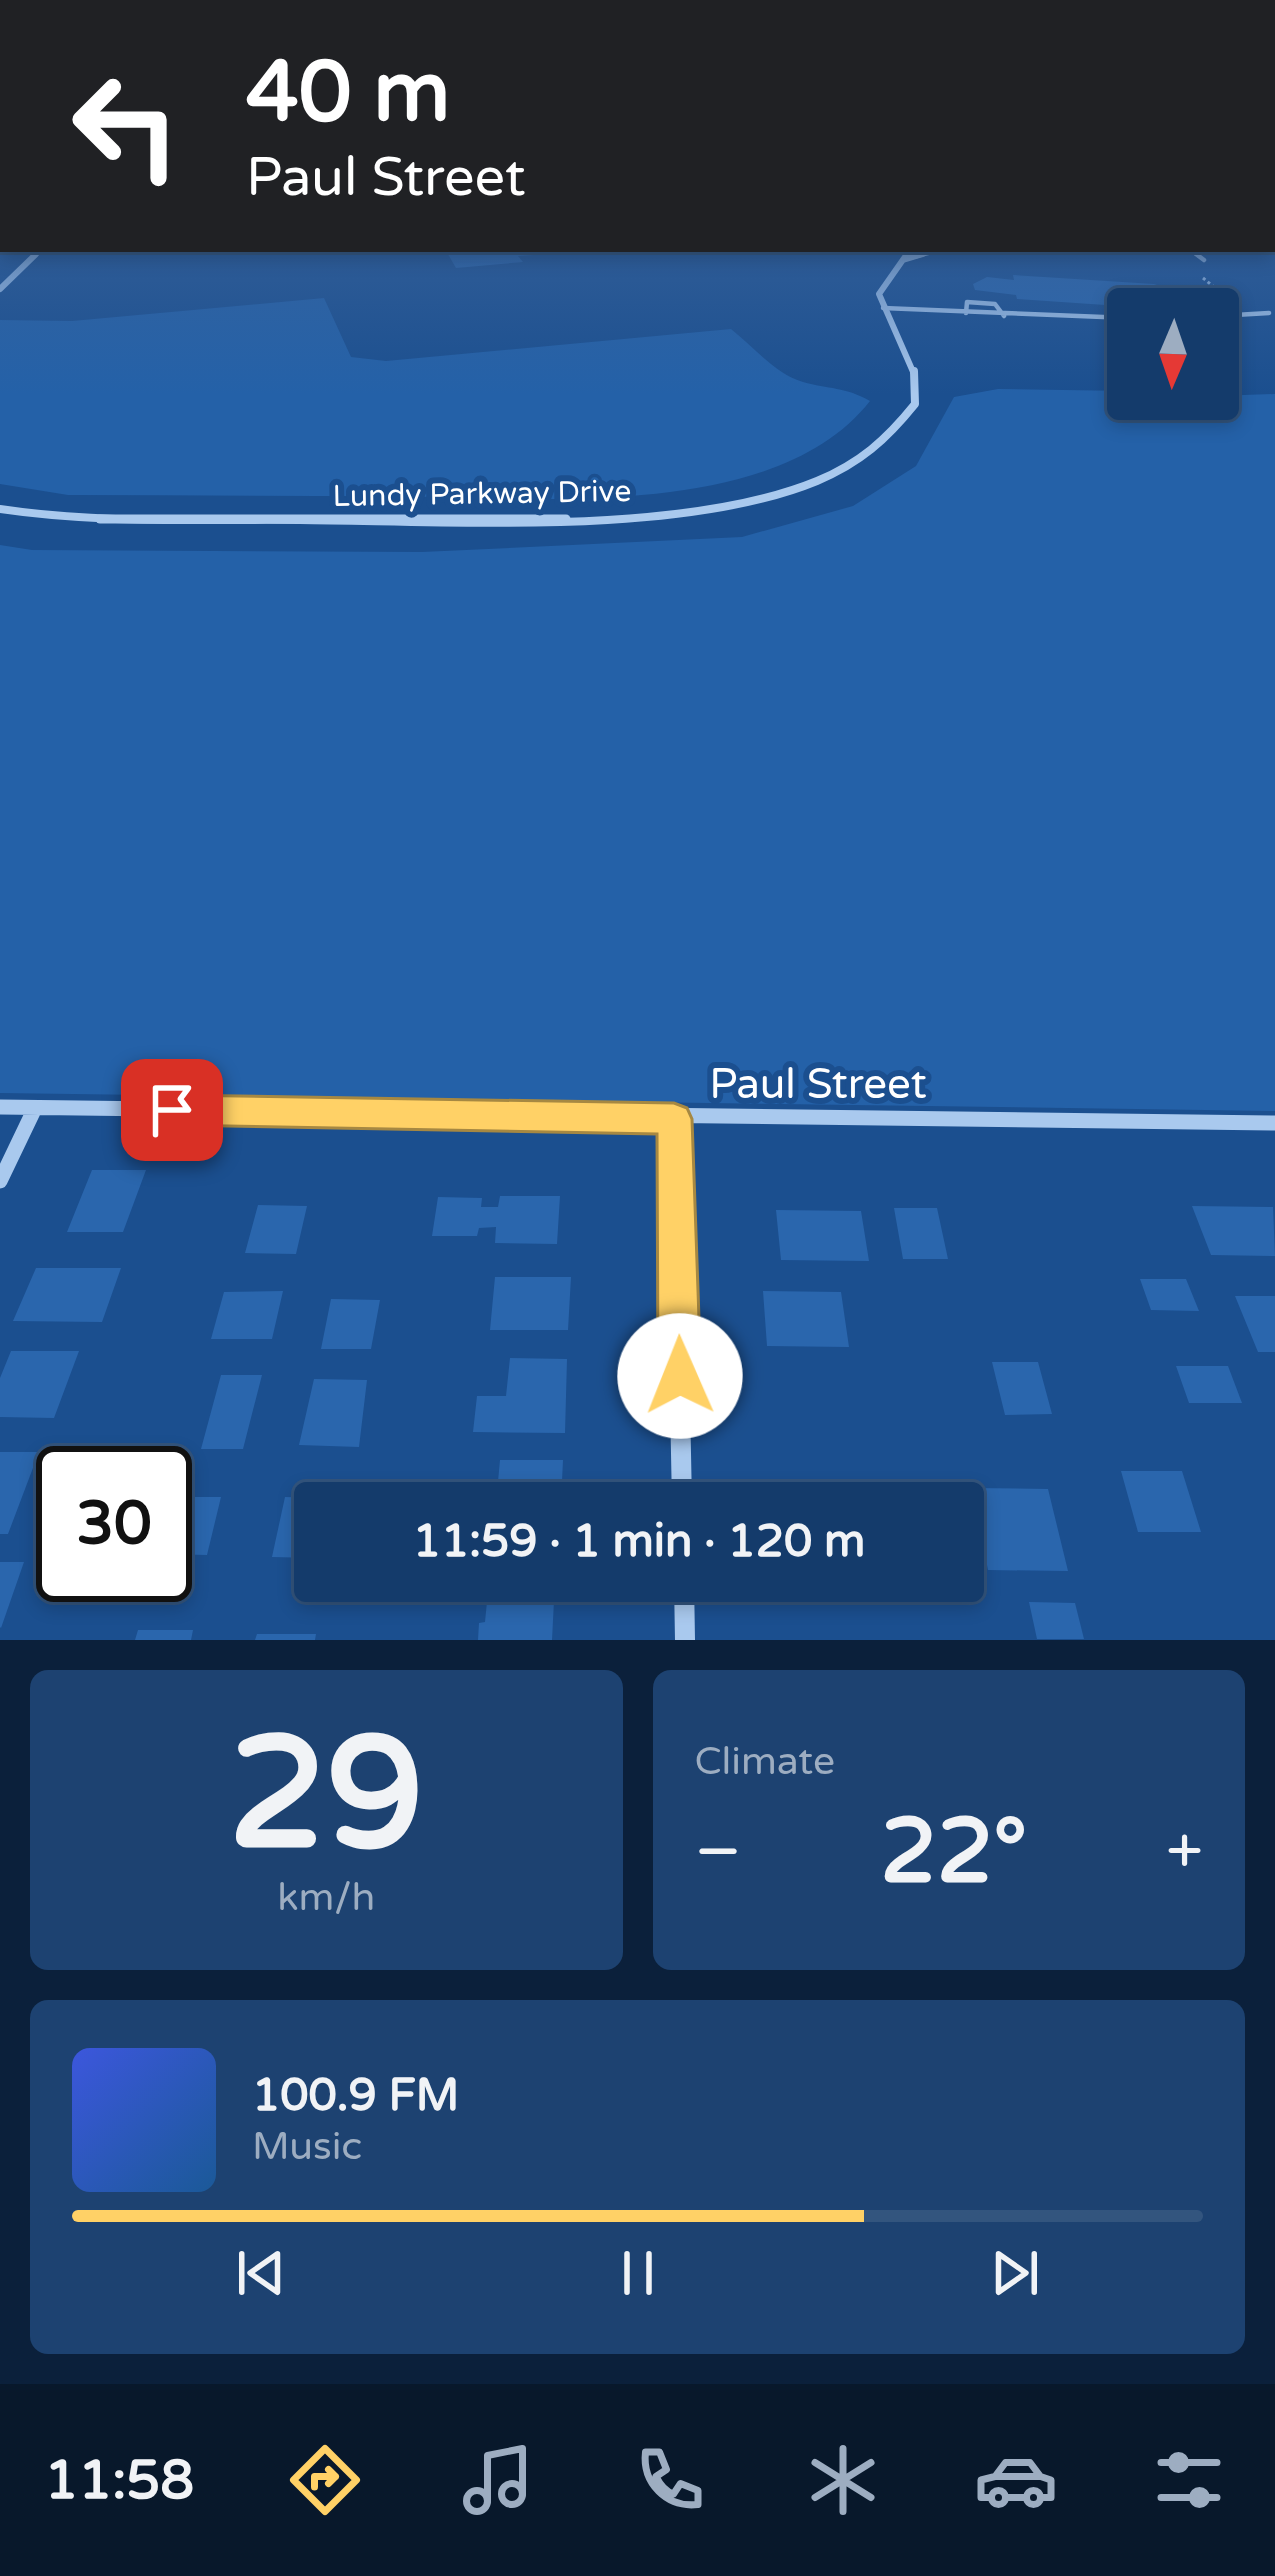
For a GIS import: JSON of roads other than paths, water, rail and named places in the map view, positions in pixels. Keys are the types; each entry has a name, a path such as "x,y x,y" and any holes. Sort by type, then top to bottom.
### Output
{"street":[{"path":"0,289 39,252"},
{"path":"883,308 881,284 909,252"},
{"path":"902,260 932,252"},
{"name":"Lundy Parkway Drive","path":"0,509 101,518 542,521 731,504 810,482 865,456 902,426 918,384 883,308"},
{"name":"Paul Street","path":"0,1108 1275,1123"},
{"path":"0,1181 35,1108"},
{"path":"674,1119 682,1482"},
{"path":"684,1602 685,1640"}],"lane":[{"path":"1192,252 1204,260"},
{"path":"966,313 967,302 995,304 1015,321"},
{"path":"883,308 1107,317"},
{"path":"1239,315 1269,313"}]}
